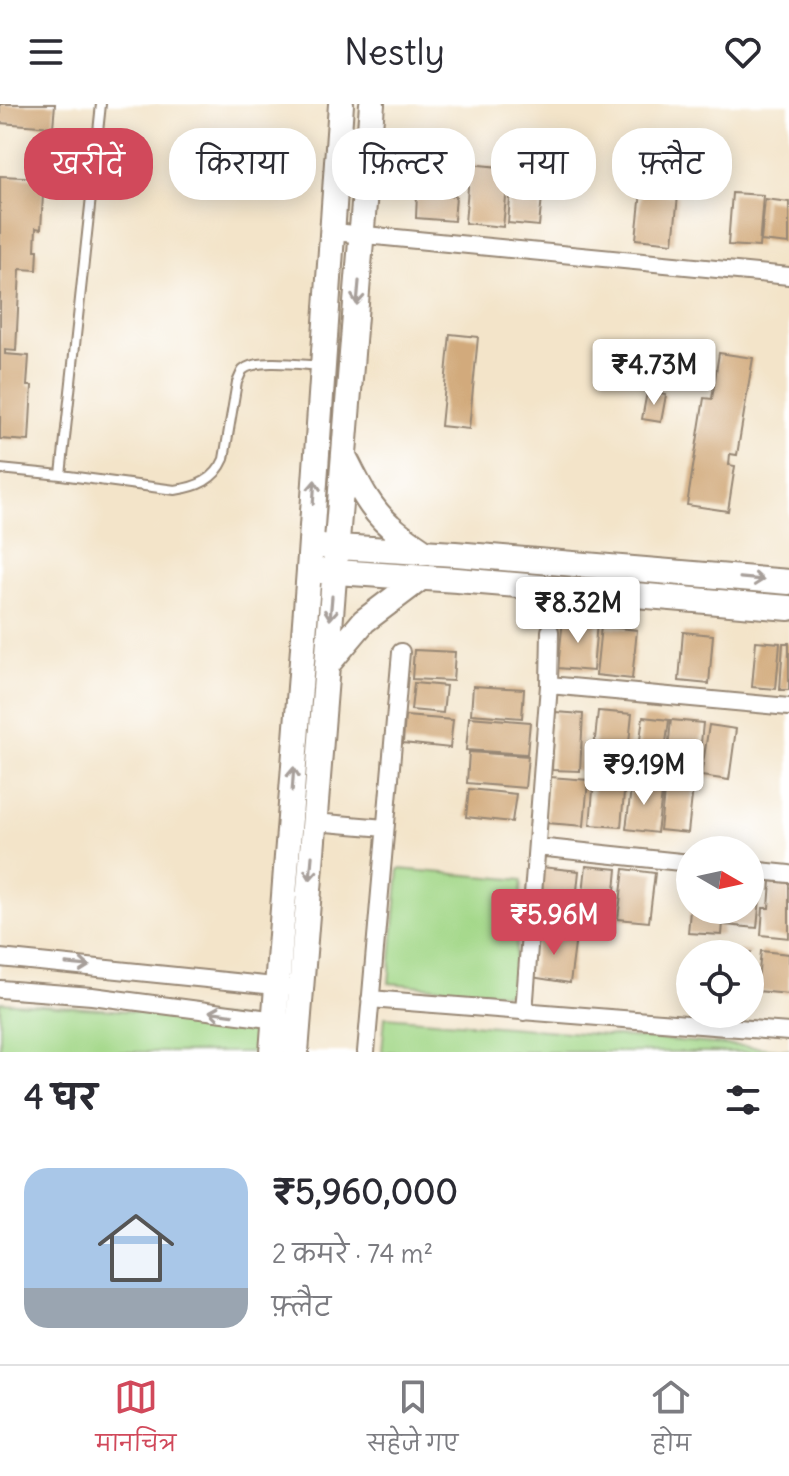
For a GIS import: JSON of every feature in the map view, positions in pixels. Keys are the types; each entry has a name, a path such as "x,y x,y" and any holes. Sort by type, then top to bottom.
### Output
{"main road":[{"path":"272,1052 286,1022 289,988 309,570 341,104"},
{"path":"289,988 314,822 372,104"},
{"path":"344,455 362,491 389,526 425,552"},
{"path":"311,545 789,582"},
{"path":"470,581 474,556"},
{"path":"309,570 789,608"},
{"path":"691,600 694,574"},
{"path":"327,665 364,621 421,578"},
{"path":"286,1022 296,1052"}],"street":[{"path":"334,232 789,276"},
{"path":"524,1012 549,685 550,631"},
{"path":"366,1052 401,652"},
{"path":"549,685 789,707"},
{"path":"314,822 385,828"},
{"path":"537,847 676,862"},
{"path":"764,871 789,874"},
{"path":"0,958 289,988"},
{"path":"0,989 92,996 286,1022"},
{"path":"370,999 789,1032"}],"lane":[{"path":"61,475 101,104"},
{"path":"0,469 175,490 190,488 219,471 224,459 237,382 242,371 251,365 265,364 322,366"}],"green space":[{"path":"399,869 522,880 512,994 389,983"},
{"path":"0,1002 298,1023 294,1052 0,1052"},
{"path":"385,1017 789,1050 789,1052 382,1052"}],"building":[{"path":"0,104 55,104 53,127 0,123"},
{"path":"475,165 491,166 491,200 506,200 503,227 465,223 467,200 475,200"},
{"path":"0,176 24,177 24,200 43,200 41,229 36,228 37,270 20,269 16,351 5,350 5,354 29,356 27,386 32,386 29,441 0,439"},
{"path":"732,193 763,195 759,247 728,245"},
{"path":"765,199 789,202 789,244 761,241"},
{"path":"417,200 456,200 454,221 416,218"},
{"path":"510,200 542,200 539,226 508,223"},
{"path":"640,200 678,200 673,243 636,239"},
{"path":"450,334 478,337 469,429 441,426"},
{"path":"719,353 753,358 737,455 730,454 729,465 735,466 728,511 687,505 704,398 712,399"},
{"path":"647,392 666,395 661,422 642,419"},
{"path":"563,619 597,622 593,671 558,668"},
{"path":"601,626 637,630 632,679 596,675"},
{"path":"683,632 713,635 709,684 679,681"},
{"path":"756,641 780,643 776,689 752,687"},
{"path":"783,643 789,643 789,690 780,690"},
{"path":"414,650 455,652 453,681 412,679"},
{"path":"414,683 446,686 443,713 411,710"},
{"path":"473,686 524,689 522,718 471,714"},
{"path":"598,711 632,714 626,772 592,768"},
{"path":"555,712 583,714 580,771 552,770"},
{"path":"405,716 453,720 450,748 403,743"},
{"path":"469,717 530,722 527,754 466,750"},
{"path":"643,717 669,720 662,773 636,770"},
{"path":"671,720 703,723 698,774 666,771"},
{"path":"709,725 736,729 729,780 701,776"},
{"path":"469,752 528,756 525,788 467,783"},
{"path":"550,777 588,780 584,826 547,823"},
{"path":"594,779 625,782 621,827 590,825"},
{"path":"632,781 663,786 657,833 626,829"},
{"path":"665,784 693,787 688,833 660,830"},
{"path":"469,789 516,794 512,822 466,817"},
{"path":"586,866 617,869 612,923 580,920"},
{"path":"541,867 579,871 574,920 536,916"},
{"path":"624,869 655,873 649,922 618,919"},
{"path":"771,881 789,883 789,938 761,935 764,908 769,908"},
{"path":"689,924 723,924 722,935 688,933"},
{"path":"725,924 757,924 757,928"},
{"path":"538,931 576,937 570,983 531,977"},
{"path":"764,951 789,954 789,994 764,992"}]}
